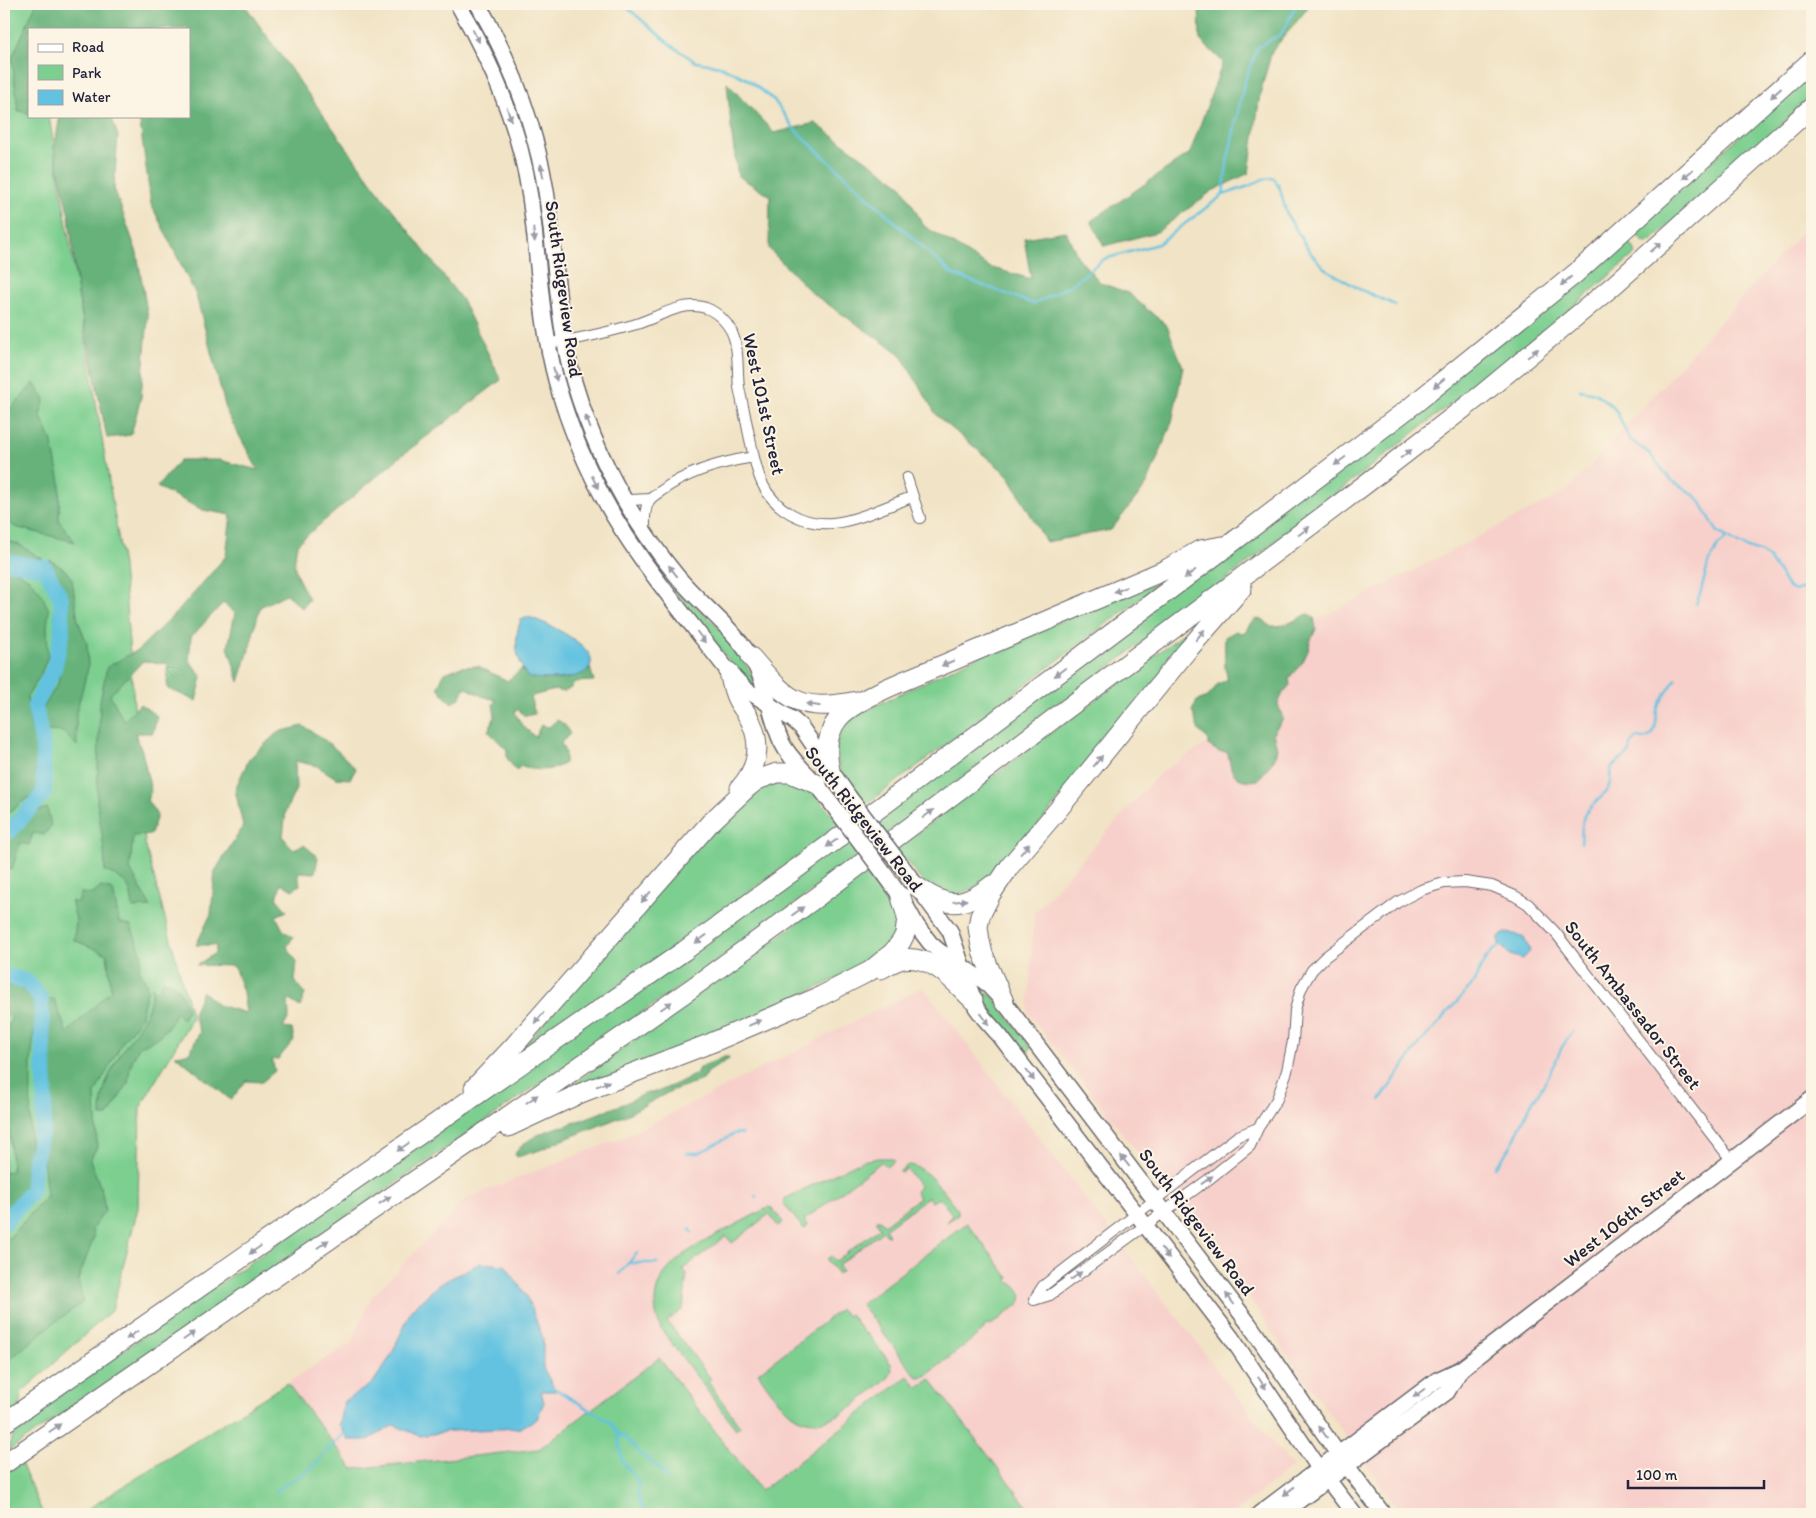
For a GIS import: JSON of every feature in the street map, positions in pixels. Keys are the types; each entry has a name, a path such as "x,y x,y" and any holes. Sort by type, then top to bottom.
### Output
{"highway":[{"path":"7,1421 660,968 777,884 1229,545 1413,405 1568,279 1646,212 1812,60"},
{"path":"9,1460 692,988 817,897 1446,423 1614,285 1812,107"},
{"path":"1766,149 1812,123"},
{"path":"830,770 827,747 830,736 838,720 858,704 1165,570 1200,550 1229,545"},
{"path":"478,1137 511,1126 581,1093 729,1035 820,996 870,971 901,942 907,917 909,891 950,903 963,902 977,897 996,882 1010,866 1208,625 1265,560"},
{"path":"750,657 777,688 802,703 820,706 837,705 878,694"},
{"path":"443,1120 512,1048 710,823 751,773 757,758 757,747 751,722 736,698 729,672"},
{"path":"710,823 747,788 766,776 777,773 790,773 817,784"},
{"path":"1004,1002 983,954 978,928 983,907 1010,866"},
{"path":"870,971 881,969 903,958 921,960 935,966 973,1000"}],"main road":[{"name":"South Ridgeview Road","path":"458,4 492,68 508,108 523,161 530,197 540,291 548,343 560,395 578,445 613,515 631,543 729,672 745,689 793,720 809,737 830,770 901,865 917,926 939,951 985,982 1004,1002 1249,1324 1342,1460 1383,1514"},
{"name":"South Ridgeview Road","path":"478,4 508,62 525,105 540,158 550,213 564,341 574,380 588,421 604,462 623,497 645,532 678,576 728,629 750,657 760,677 782,743 788,754 817,784 886,876 909,891 950,931 973,1000 984,1018 1231,1338 1323,1474 1354,1514"},
{"path":"492,68 508,62"},
{"path":"613,515 624,514 635,517"},
{"name":"West 106th Street","path":"1259,1514 1447,1392 1461,1369 1812,1099"},
{"name":"West 106th Street","path":"1281,1514 1323,1474"}],"street":[{"name":"West 101st Street","path":"548,343 634,325 679,308 700,307 713,312 727,324 735,338 741,396 758,474 768,493 784,509 808,521 824,524 845,521 912,497"},
{"path":"623,497 630,500 650,499 678,480 694,472 754,457"},
{"path":"907,478 920,518"},
{"path":"645,532 645,512 650,499"},
{"name":"South Ambassador Street","path":"1159,1205 1232,1162 1250,1146 1258,1128 1277,1099 1290,1061 1295,1010 1298,999 1306,980 1318,963 1335,948 1398,902 1421,890 1454,882 1492,886 1528,904 1547,922 1732,1161"},
{"path":"1159,1205 1043,1286 1034,1300 1050,1295 1159,1205 1238,1136 1258,1128"}],"shaded area":[{"path":"1800,234 1812,250 1812,1514 1402,1514 1284,1350 1237,1278 1028,1013 1034,913 1160,773 1268,705 1238,661 1567,491"},
{"path":"923,987 1292,1467 1232,1514 1033,1514 930,1379 918,1389 908,1376 761,1491 659,1358 539,1449 353,1469 287,1383 352,1342 370,1299 467,1198 627,1136"}],"green space":[{"path":"4,4 73,4 28,28 28,118 49,118 123,566 145,844 192,1018 140,1108 138,1208 112,1310 21,1393 19,1413 4,1423"},
{"path":"36,4 244,4 372,183 462,300 501,380 401,456 298,543 295,559 296,572 309,599 302,608 286,594 260,607 239,682 228,647 235,613 223,603 191,637 189,660 202,677 196,701 167,688 168,664 143,661 110,695 124,721 140,704 157,716 153,733 134,733 142,751 151,791 147,800 157,815 151,834 133,836 130,869 151,907 133,908 131,894 126,884 118,877 105,871 104,848 97,802 100,701 107,667 138,650 181,608 226,556 231,515 203,510 157,487 180,460 219,460 258,470 227,413 196,295 151,204 139,118 190,118 190,28 28,28 28,113 18,111 12,58"},
{"path":"1199,4 1307,4 1307,9 1272,51 1260,94 1249,173 1212,191 1157,232 1104,246 1091,221 1190,153 1223,62 1200,40"},
{"path":"1812,70 1812,97 1651,241 1646,243 1641,240 1636,232 1644,223"},
{"path":"727,83 774,133 815,123 901,185 924,226 989,267 1031,279 1024,238 1066,231 1078,258 1101,283 1128,293 1167,326 1183,367 1172,422 1147,484 1111,530 1046,542 1008,475 937,416 900,354 813,294 769,249 770,196 738,176"},
{"path":"60,118 112,118 118,136 114,188 137,253 148,317 141,397 131,435 107,438 78,294 69,216 54,149"},
{"path":"1626,241 1633,246 1636,253 1554,323 1232,575 737,947 7,1452 18,1423 393,1164"},
{"path":"34,383 45,399 40,415 51,439 60,482 59,521 75,542 15,527 4,518 4,416"},
{"path":"4,540 18,544 43,559 4,555"},
{"path":"50,560 65,570 72,579 78,621 87,643 88,668 76,713 77,746 63,732 48,731 40,714 58,683 67,615 61,585 48,567"},
{"path":"7,565 29,579 39,590 49,610 47,626 48,656 40,676 27,697 31,726 38,748 41,772 40,792 4,814 4,566"},
{"path":"1160,582 775,873 675,946 513,1059 712,829 768,783 790,782 812,790 831,814 858,794 841,775 835,747 841,731 854,716 1008,642"},
{"path":"672,584 686,601 689,601 699,609 727,638 743,659 755,683 752,685 743,678 670,586"},
{"path":"1308,614 1314,617 1316,629 1302,663 1289,678 1290,685 1283,693 1278,704 1283,719 1273,733 1277,748 1274,760 1258,780 1249,781 1238,778 1231,768 1227,752 1219,752 1208,745 1208,739 1199,731 1192,711 1197,701 1208,697 1218,684 1227,680 1225,637 1236,631 1245,632 1256,619 1264,620 1270,626 1276,626 1286,624"},
{"path":"1202,620 1205,622 1043,819 989,879 960,894 938,892 920,879 906,860 880,879 895,899 899,909 896,937 883,951 845,975 679,1051 564,1093 568,1088 796,924"},
{"path":"478,666 507,681 522,669 527,677 560,679 576,676 590,668 594,681 574,682 571,688 563,692 555,690 532,696 531,700 535,714 525,716 517,709 515,713 522,725 535,737 541,725 549,727 557,720 564,724 570,734 561,743 565,752 565,763 544,770 521,766 516,771 507,758 507,750 488,731 495,716 493,704 496,700 482,696 465,687 461,697 452,703 445,697 438,687 444,673 461,667"},
{"path":"303,726 318,735 356,769 350,779 336,778 317,766 295,761 296,789 286,810 283,837 293,849 304,845 318,857 315,873 298,872 300,885 292,890 281,883 277,899 287,911 276,916 283,930 293,937 287,947 297,962 295,981 305,994 300,1007 288,999 289,1017 283,1028 292,1029 294,1040 278,1059 272,1060 275,1071 262,1082 246,1081 231,1100 175,1055 189,1053 200,1032 193,1014 202,991 218,1005 246,1013 243,992 234,966 197,965 215,953 216,945 196,945 211,914 215,871 243,826 235,789 249,759 278,732"},
{"path":"47,808 51,826 44,835 33,833 29,845 20,843 12,870 4,865 4,834 10,833 31,813"},
{"path":"101,887 113,890 119,922 131,926 142,955 139,968 148,988 140,1019 123,1041 95,1093 97,1147 90,1160 102,1191 105,1211 92,1229 94,1237 78,1280 83,1302 4,1364 4,1243 47,1196 42,1150 50,1101 45,1000 54,999 67,1033 111,990 107,954 74,940 76,920 71,901 78,903 81,893 93,894"},
{"path":"162,981 173,984 182,995 187,1010 183,1020 176,1013 170,1024 161,1034 139,1046 130,1066 128,1083 108,1116 101,1116 102,1099 109,1075 146,1014 152,987 159,990"},
{"path":"23,984 37,1004 31,1063 28,1189 4,1216 4,1196 6,1194 4,1192 4,1172 12,1171 8,1105 4,1103 4,1079 6,1075 4,1068 4,1036 12,1017 4,1013 4,985"},
{"path":"981,988 992,996 1031,1048 1028,1052 1005,1032 992,1016 977,990"},
{"path":"724,1057 729,1057 729,1059 708,1072 703,1080 673,1090 626,1115 540,1150 517,1157 515,1154 524,1144 544,1132 626,1103 647,1092 657,1092 696,1074 699,1068"},
{"path":"878,1158 890,1158 894,1161 886,1167 881,1162 804,1220 808,1225 805,1229 783,1203 784,1199 853,1165"},
{"path":"908,1165 922,1170 936,1183 958,1210 958,1215 947,1222 953,1215 939,1198 932,1202 928,1197 886,1228 889,1235 886,1235 883,1231 838,1265 842,1271 838,1274 827,1260 828,1258 831,1256 836,1261 880,1228 877,1220 880,1220 884,1225 919,1198 915,1191 920,1187 907,1169 901,1173 899,1172"},
{"path":"769,1207 772,1208 783,1222 778,1226 769,1214 732,1243 726,1236 683,1269 687,1274 683,1309 667,1321 711,1379 708,1382 740,1426 736,1429 661,1329 656,1311 656,1295 660,1281 668,1269 679,1259 692,1249"},
{"path":"967,1223 1009,1278 1008,1281 1014,1284 1019,1291 1021,1301 990,1326 984,1327 984,1330 926,1376 919,1377 915,1375 861,1304"},
{"path":"841,1309 847,1316 850,1314 865,1334 867,1333 891,1364 892,1372 888,1378 841,1413 815,1422 802,1420 785,1408 758,1373"},
{"path":"659,1358 761,1491 908,1376 918,1388 930,1379 1033,1514 80,1514 287,1383 353,1469 539,1449"},
{"path":"18,1456 43,1514 4,1514 4,1466"}],"water":[{"path":"528,617 574,639 588,652 591,659 590,667 585,672 576,676 565,678 543,679 527,677 520,663 516,642 521,620"},
{"path":"1504,933 1515,934 1524,938 1530,951 1523,959 1510,955 1499,944 1499,938"},
{"path":"480,1263 505,1265 526,1295 543,1338 543,1368 556,1391 541,1391 544,1402 537,1419 520,1428 451,1431 420,1436 394,1425 368,1440 348,1440 339,1424 344,1401 372,1384 391,1356 411,1310 438,1285"}],"waterway":[{"path":"623,4 671,45 696,62 720,66 747,79 774,100 795,130 952,274 1034,304 1071,285 1104,259 1158,244 1223,195 1263,179 1274,178 1280,189 1287,215 1310,252 1324,268 1359,289 1395,305"},
{"path":"1223,195 1227,163 1244,84 1257,48 1281,34 1294,10 1294,4"},
{"path":"1580,390 1595,393 1612,406 1617,412 1629,439 1649,453 1671,480 1693,494 1700,501 1717,531 1740,545 1762,553 1770,560 1789,588 1795,591 1807,586 1812,577"},
{"path":"1696,604 1709,561 1718,545 1725,540 1725,537"},
{"path":"4,561 45,568 61,598 62,633 54,668 35,706 43,746 44,793 10,831 4,832"},
{"path":"1581,843 1584,816 1607,791 1610,784 1612,767 1627,755 1630,745 1638,737 1643,739 1652,735 1655,728 1658,706 1676,679"},
{"path":"1380,1100 1420,1043 1473,984 1484,961 1492,951 1500,946"},
{"path":"4,975 27,982 41,999 45,1090 43,1127 35,1160 32,1190 4,1223"},
{"path":"1495,1167 1510,1148 1562,1047 1573,1032"},
{"path":"687,1153 699,1153 736,1133 742,1134"},
{"path":"619,1274 637,1253"},
{"path":"629,1263 657,1263"},
{"path":"554,1388 610,1422 618,1434 625,1437 641,1454 660,1469 667,1479"},
{"path":"275,1491 312,1468 344,1433"},
{"path":"618,1434 622,1461 638,1481 638,1497 646,1514"}]}
